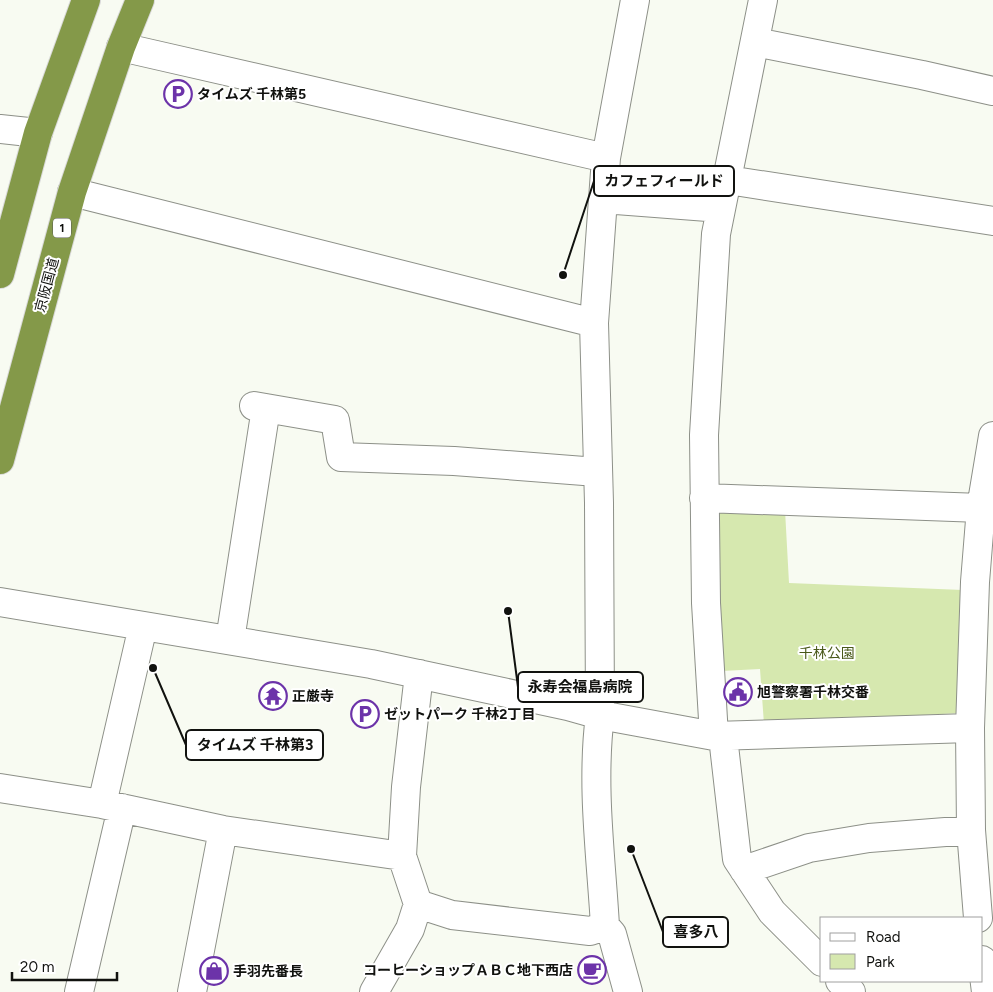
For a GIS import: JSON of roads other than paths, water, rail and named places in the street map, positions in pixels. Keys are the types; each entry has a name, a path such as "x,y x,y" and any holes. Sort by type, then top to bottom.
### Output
{"highway":[{"path":"0,274 38,132 86,0"},
{"name":"京阪国道","path":"0,460 72,192 121,47 140,0"}],"street":[{"path":"628,992 608,930 596,790 596,746 600,716 598,470 594,323 606,158 635,0"},
{"path":"763,0 716,234 704,434 706,603 718,736 737,859 772,912 820,960"},
{"path":"755,42 993,91"},
{"path":"121,47 606,158"},
{"path":"0,129 38,132"},
{"path":"728,180 993,221"},
{"path":"72,192 594,323"},
{"path":"603,198 721,208"},
{"path":"230,640 260,407 336,420 341,457 454,461 584,471 598,470"},
{"path":"978,917 971,830 970,728 984,582 981,508 993,436"},
{"path":"704,498 981,508"},
{"path":"0,602 230,640 419,674 568,706 600,716 718,736 970,728"},
{"path":"79,992 143,626"},
{"path":"374,992 410,929 418,904 402,856 406,787 419,674"},
{"path":"0,788 112,806 223,830 402,856"},
{"path":"192,992 223,830"},
{"path":"744,870 809,848 869,838 971,830"},
{"path":"418,904 452,915 590,931 608,930"},
{"path":"983,968 986,992"},
{"path":"841,982 851,992"}],"place":[{"name":"タイムズ 千林第5","path":"178,94"},
{"name":"カフェフィールド","path":"563,275"},
{"name":"永寿会福島病院","path":"508,611"},
{"name":"タイムズ 千林第3","path":"153,668"},
{"name":"旭警察署千林交番","path":"738,692"},
{"name":"正厳寺","path":"273,696"},
{"name":"ゼットパーク 千林2丁目","path":"365,714"},
{"name":"喜多八","path":"631,849"},
{"name":"コーヒーショップＡＢＣ地下西店","path":"592,970"},
{"name":"手羽先番長","path":"214,971"}],"park label":[{"name":"千林公園","path":"827,653"}]}
